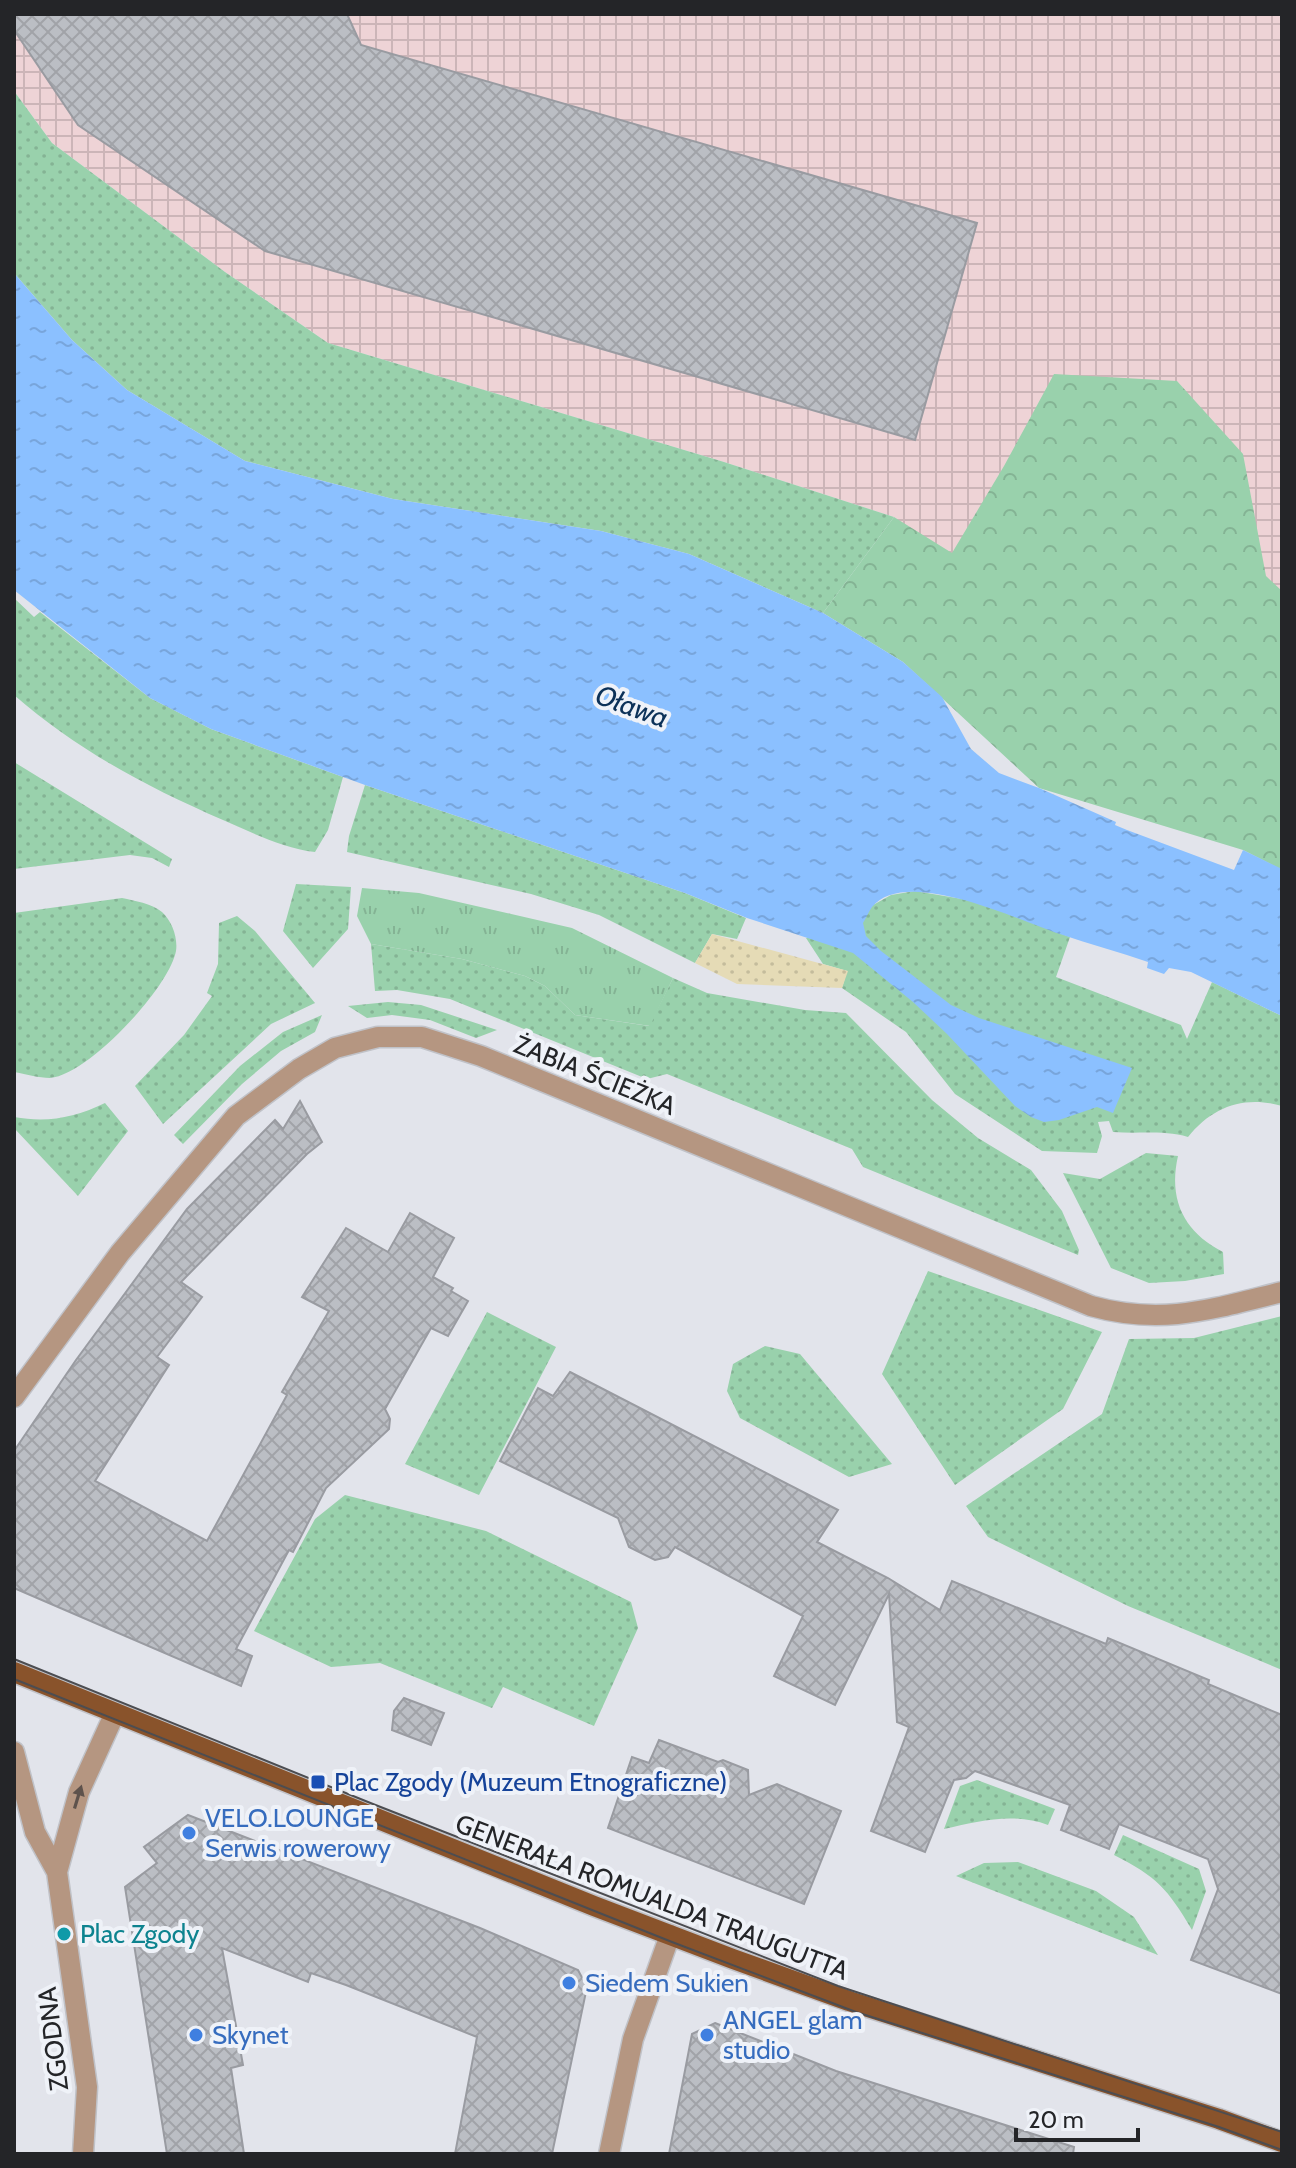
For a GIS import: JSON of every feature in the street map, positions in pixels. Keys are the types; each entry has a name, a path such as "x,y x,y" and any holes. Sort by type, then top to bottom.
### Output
{"main road":[{"name":"GENERAŁA ROMUALDA TRAUGUTTA","path":"14,1672 670,1935 849,2001 1282,2142"}],"street":[{"name":"ŻABIA ŚCIEŻKA","path":"14,1397 120,1253 236,1116 299,1069 335,1048 378,1037 422,1037 481,1056 1102,1309 1151,1317 1190,1315 1282,1292"},
{"name":"ZGODNA","path":"57,1872 79,1792 115,1713"},
{"name":"ZGODNA","path":"14,1752 35,1832 57,1872 87,2087 83,2154"},
{"path":"609,2154 633,2039 670,1935"}],"shaded area":[{"path":"14,14 1282,14 1282,837 894,517 724,462 328,343 225,272 52,143 14,91"}],"green space":[{"path":"14,91 52,143 225,272 328,343 724,462 894,517 823,613 689,554 601,531 393,499 245,461 127,390 72,340 14,273"},
{"path":"1054,374 1177,381 1243,454 1266,576 1282,591 1282,870 1243,850 1039,788 903,662 823,613 894,517 952,553"},
{"path":"14,598 34,617 40,612 150,698 211,729 343,777 328,830 315,852 257,835 140,780 88,750 14,695"},
{"path":"14,762 172,859 169,867 152,858 130,855 14,869"},
{"path":"365,785 685,893 746,918 737,939 712,934 695,963 599,915 531,894 347,852"},
{"path":"296,884 351,887 348,929 313,968 283,931"},
{"path":"362,888 419,893 572,928 673,978 650,1026 575,1015 545,986 525,976 462,959 371,944 357,916"},
{"path":"915,891 974,901 1070,937 1056,977 1181,1025 1187,1039 1212,982 1282,1016 1282,1106 1255,1102 1230,1106 1207,1118 1188,1137 1113,1132 1109,1121 1098,1122 1102,1136 1097,1153 1042,1151 955,1094 906,1032 842,988 847,971 823,964 806,938 846,929 873,905 891,895"},
{"path":"122,898 158,909 174,930 176,951 159,986 125,1027 85,1062 50,1078 14,1072 14,913"},
{"path":"237,916 255,931 315,1003 271,1024 163,1124 135,1086 184,1035 212,996 207,993 218,964 219,923"},
{"path":"371,944 462,959 525,976 545,986 575,1015 649,1026 673,978 707,993 805,1010 846,1013 932,1100 978,1138 1031,1170 1062,1211 1079,1250 1078,1255 863,1167 852,1149 667,1074 647,1079 450,999 397,990 375,991"},
{"path":"388,1002 421,1005 497,1030 476,1038 430,1020 392,1015 367,1018 348,1006"},
{"path":"322,1015 315,1032 281,1051 242,1084 183,1144 174,1135 240,1066 283,1032"},
{"path":"105,1103 128,1131 78,1196 14,1128 14,1117 60,1118"},
{"path":"1146,1153 1178,1156 1175,1187 1182,1213 1198,1235 1223,1252 1224,1274 1149,1283 1111,1268 1063,1173 1100,1179"},
{"path":"928,1271 1102,1332 1063,1409 955,1485 882,1374"},
{"path":"487,1312 556,1347 479,1495 405,1464"},
{"path":"1282,1316 1282,1670 1128,1606 988,1537 966,1506 1102,1414 1129,1339 1194,1338"},
{"path":"765,1346 800,1354 892,1464 849,1477 740,1418 727,1391 733,1364"},
{"path":"345,1495 486,1531 631,1602 638,1628 594,1726 503,1687 492,1708 380,1663 331,1667 254,1631 315,1519"},
{"path":"977,1780 1055,1809 1048,1825 1009,1818 944,1829 960,1786"},
{"path":"1123,1835 1199,1869 1206,1891 1192,1930 1160,1885 1114,1855"},
{"path":"1018,1862 1096,1891 1134,1917 1158,1955 956,1876 984,1863"}],"sand":[{"path":"712,934 848,971 842,988 737,984 695,963"}],"water":[{"name":"Oława","path":"14,273 72,340 127,390 245,461 393,499 601,531 689,554 823,613 903,662 942,697 971,749 999,773 1116,822 1115,825 1127,830 1234,870 1243,850 1282,869 1282,1016 1191,972 1169,968 1164,974 1147,968 1148,962 964,900 910,892 888,896 872,907 863,923 866,936 951,1005 979,1018 1132,1068 1113,1113 1097,1107 1044,1122 1015,1106 947,1034 853,953 365,785 211,729 150,698 14,590"}],"building":[{"path":"14,14 347,14 361,45 977,223 915,440 265,251 78,125 14,30"},
{"path":"300,1101 322,1142 181,1282 202,1297 157,1357 169,1365 95,1481 207,1541 287,1395 282,1392 329,1311 302,1297 346,1228 388,1252 410,1213 454,1238 433,1277 468,1301 448,1336 431,1328 385,1409 390,1419 389,1429 326,1488 293,1552 289,1550 236,1649 252,1656 241,1686 14,1588 14,1451 76,1360 187,1209 275,1120 283,1129"},
{"path":"570,1372 838,1510 817,1542 888,1578 940,1610 952,1581 1106,1644 1108,1638 1209,1680 1208,1684 1282,1715 1282,1994 1191,1960 1218,1889 1208,1859 1119,1824 1109,1849 1061,1830 1070,1805 975,1771 966,1778 954,1780 925,1852 871,1831 909,1727 897,1722 889,1594 835,1705 774,1676 803,1616 675,1547 668,1557 655,1560 629,1547 618,1518 500,1461 538,1388 553,1396"},
{"path":"404,1698 444,1713 431,1745 392,1730 394,1711"},
{"path":"659,1740 748,1770 749,1795 777,1784 841,1811 804,1904 608,1828 632,1757 649,1763"},
{"path":"188,1815 480,1928 578,1970 587,1987 552,2154 455,2154 477,2037 346,1985 311,1973 308,1982 222,1948 243,2065 231,2068 244,2154 167,2154 125,1887 157,1863 144,1847"},
{"path":"715,2023 836,2071 1074,2147 1073,2154 669,2154 692,2034"}],"tram line":[{"path":"14,1659 838,1986 1282,2132"},
{"path":"14,1679 672,1942 856,2012 1219,2127 1282,2150"}],"place":[{"name":"Plac Zgody (Muzeum Etnograficzne)","path":"318,1782"},
{"name":"VELO.LOUNGE Serwis rowerowy","path":"189,1833"},
{"name":"Plac Zgody","path":"64,1934"},
{"name":"Siedem Sukien","path":"569,1983"},
{"name":"Skynet","path":"196,2035"},
{"name":"ANGEL glam studio","path":"707,2035"}]}
